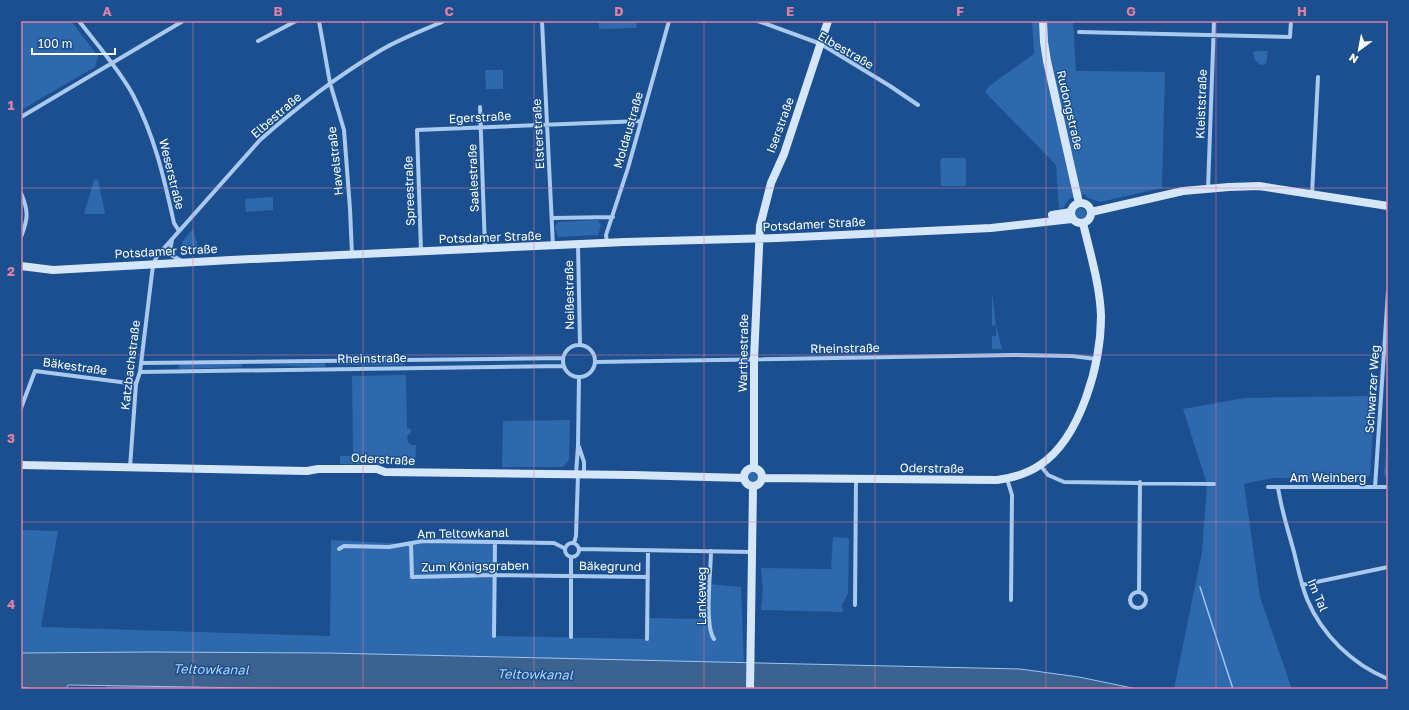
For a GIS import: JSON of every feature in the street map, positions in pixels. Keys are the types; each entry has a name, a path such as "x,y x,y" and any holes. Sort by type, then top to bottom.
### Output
{"street":[{"name":"Weserstraße","path":"79,21 132,94 150,131 160,162 174,223 179,231"},
{"path":"21,117 183,21"},
{"path":"258,41 296,21"},
{"name":"Havelstraße","path":"319,21 330,83 344,130 352,254"},
{"name":"Elbestraße","path":"153,264 156,256 260,140 330,83 378,52 444,21"},
{"name":"Elsterstraße","path":"542,21 553,246"},
{"name":"Moldaustraße","path":"607,243 606,235 641,121 669,21"},
{"name":"Elbestraße","path":"758,21 821,44 918,105"},
{"name":"Iserstraße","path":"758,239 769,189 786,147 828,21"},
{"name":"Rudongstraße","path":"1043,21 1047,61 1079,203"},
{"name":"Kleiststraße","path":"1208,189 1214,21"},
{"path":"1079,32 1170,36 1213,35 1290,37 1291,21"},
{"path":"1312,194 1318,77"},
{"name":"Saalestraße","path":"480,107 485,249"},
{"name":"Egerstraße","path":"417,130 641,121"},
{"name":"Spreestraße","path":"417,130 421,251"},
{"path":"1091,212 1148,198 1208,189 1259,186 1388,206"},
{"path":"21,193 28,213 27,223 21,237"},
{"path":"1071,215 1074,206 1079,203 1087,206 1091,212 1089,219 1083,223"},
{"name":"Potsdamer Straße","path":"21,266 53,270 186,262 578,244 758,239 960,230 997,228 1071,215 1077,223 1083,223"},
{"path":"552,218 612,217"},
{"name":"Oderstraße","path":"763,478 986,480 1007,479 1029,471 1040,465 1064,441 1078,416 1090,386 1096,359 1101,315 1098,291 1083,223"},
{"path":"173,238 170,251 173,256 186,262"},
{"name":"Warthestraße","path":"754,468 754,359 758,239"},
{"name":"Neißestraße","path":"578,244 580,345"},
{"name":"Katzbachstraße","path":"130,468 136,384 140,372 153,264"},
{"name":"Schwarzer Weg","path":"1375,487 1388,292"},
{"path":"580,345 587,347 592,352 595,362 590,373 579,377 571,375 564,366 563,358 568,350 580,345"},
{"name":"Rheinstraße","path":"595,362 1012,355 1072,356 1096,359"},
{"path":"496,358 496,367"},
{"name":"Rheinstraße","path":"141,363 563,358"},
{"name":"Rheinstraße","path":"414,359 414,368"},
{"name":"Rheinstraße","path":"331,360 331,369"},
{"path":"250,361 250,370"},
{"path":"176,362 176,370"},
{"name":"Rheinstraße","path":"140,372 176,370 564,366"},
{"name":"Bäkestraße","path":"21,408 35,371 136,384"},
{"path":"574,543 576,536 579,474 579,377"},
{"path":"578,446 584,462 579,474"},
{"path":"1040,465 1048,475 1064,482 1214,484"},
{"name":"Oderstraße","path":"21,466 310,470 318,468 377,469 385,472 579,474 744,478"},
{"path":"754,468 759,470 763,478 759,485 753,487 748,485 744,478 746,472 754,468"},
{"path":"855,605 856,479"},
{"path":"1007,479 1012,495 1011,600"},
{"path":"1139,592 1140,482"},
{"name":"Im Tal","path":"1278,486 1302,585 1316,617 1337,644 1367,669 1388,679"},
{"path":"750,689 753,487"},
{"name":"Am Weinberg","path":"1268,487 1388,487"},
{"name":"Am Teltowkanal","path":"339,549 344,546 389,547 423,541 554,544 564,548"},
{"path":"494,636 495,542"},
{"path":"571,557 566,554 564,548 567,544 574,543"},
{"path":"574,543 579,549 752,552"},
{"name":"Zum Königsgraben","path":"411,544 412,577 571,575"},
{"path":"571,557 578,554 579,549"},
{"name":"Bäkegrund","path":"647,639 648,551"},
{"name":"Lankeweg","path":"711,551 709,619 714,640"},
{"path":"571,557 571,637"},
{"path":"1302,585 1388,568"},
{"name":"Bäkegrund","path":"571,575 648,577"},
{"path":"1139,592 1144,594 1147,600 1144,607 1137,608 1132,606 1130,600 1132,595 1139,592"}],"shaded area":[{"path":"21,21 71,21 98,56 95,67 21,110"},
{"path":"599,21 636,21 637,28 599,29"},
{"path":"1032,21 1073,21 1076,71 1165,72 1162,188 1100,202 1088,198 1085,194 1069,199 1064,207 1059,209 1056,165 985,92 989,86 1034,54"},
{"path":"1255,51 1268,51 1266,64 1260,65 1255,60 1253,53"},
{"path":"485,70 503,70 503,89 486,89"},
{"path":"942,158 966,159 966,186 941,186 940,162"},
{"path":"98,179 105,214 84,214 94,180"},
{"path":"273,197 273,210 246,212 245,199"},
{"path":"1078,208 1082,208 1086,214 1082,220 1078,220 1074,216 1074,212"},
{"path":"598,220 601,226 598,235 558,237 555,227 558,222"},
{"path":"193,229 199,251 183,251 182,242"},
{"path":"992,292 996,325 992,326"},
{"path":"996,325 1002,349 992,349 992,336 996,336"},
{"path":"403,362 406,365 337,365 339,363"},
{"path":"324,363 326,365 324,367 256,365"},
{"path":"179,364 243,365 241,367 179,369"},
{"path":"406,375 407,428 411,429 411,432 407,436 408,442 411,445 416,445 415,465 340,464 340,456 353,456 352,376"},
{"path":"1375,396 1370,475 1366,479 1272,478 1244,484 1260,597 1292,689 1174,689 1202,552 1207,484 1183,409 1244,398"},
{"path":"570,420 569,460 563,467 502,467 503,421"},
{"path":"1388,432 1388,479 1384,474"},
{"path":"755,472 758,473 758,483 751,484 748,483 747,476 748,473"},
{"path":"21,530 58,531 41,627 330,636 331,540 411,544 423,541 495,542 494,636 647,639 647,618 709,619 710,584 741,587 744,664 493,658 21,653"},
{"path":"833,537 849,538 848,593 842,605 843,612 761,610 763,589 761,568 831,569"},
{"path":"105,685 312,689 107,689"}],"water":[{"name":"Teltowkanal","path":"21,653 329,653 1020,669 1079,677 1137,689 312,689 68,685 66,689 35,689 21,687"}],"waterway":[{"path":"1200,587 1233,689"}]}
